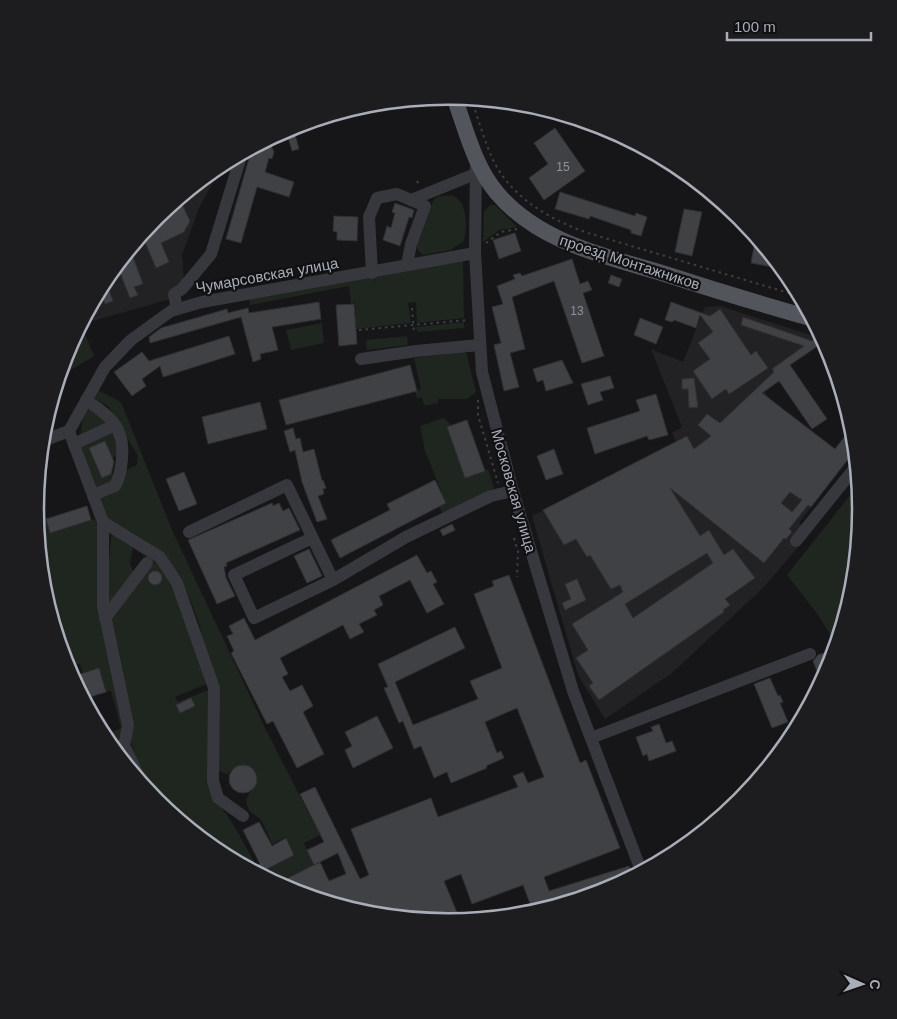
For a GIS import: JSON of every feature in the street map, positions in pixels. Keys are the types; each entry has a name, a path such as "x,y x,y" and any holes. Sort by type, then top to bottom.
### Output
{"main road":[{"name":"Московская улица","path":"457,105 476,167"},
{"name":"проезд Монтажников","path":"476,167 504,201 544,232 563,241 588,251 805,317"}],"street":[{"path":"177,310 174,294 182,288 211,254 239,164"},
{"path":"411,200 476,167"},
{"name":"Московская улица","path":"476,167 475,253 482,372 513,491 573,691 640,866"},
{"path":"372,273 369,217 378,198 397,194 425,206 411,244 407,265"},
{"name":"Чумарсовская улица","path":"69,431 105,367 131,340 171,311 202,302 475,253"},
{"path":"361,359 479,345"},
{"path":"86,400 107,414 115,426 123,445 118,480 110,489 93,495"},
{"path":"74,444 115,426"},
{"path":"51,438 69,431 103,522 103,606 127,716 127,735 122,748"},
{"path":"796,541 851,472"},
{"path":"189,532 287,485 332,580"},
{"path":"312,538 234,575 254,618 332,580 406,538 491,496 513,491"},
{"path":"103,522 160,557 177,583 214,688 213,781 218,798 243,816"},
{"path":"105,618 147,563"},
{"path":"591,738 810,654"}],"path":[{"path":"474,106 493,160 503,175 532,204 556,221 610,240 790,294"},
{"path":"412,308 414,332"},
{"path":"359,330 467,320"}],"shaded area":[{"path":"215,179 199,208 182,255 185,295 90,322 127,263 144,243 162,223"},
{"path":"451,195 461,202 464,208 466,229 463,242 450,250 423,255 417,249 417,242 433,201 437,197"},
{"path":"490,205 495,205 517,227 499,230 483,242 484,212"},
{"path":"463,260 464,318 417,323 416,302 408,303 411,323 356,329 355,303 351,303 349,286 250,305 249,298 373,277 374,283 375,277"},
{"path":"720,306 814,336 818,346 774,376 778,382 765,392 770,399 822,440 826,487 799,523 811,532 763,588 672,673 605,719 578,675 532,516 676,442 672,433 682,427 651,349 683,362 705,307"},
{"path":"464,322 464,328 417,332 416,327"},
{"path":"322,323 324,343 291,350 286,330"},
{"path":"84,332 94,356 68,372"},
{"path":"407,336 408,345 367,350 366,340"},
{"path":"466,352 476,392 467,399 438,399 438,403 425,406 421,397 417,399 415,391 421,389 414,358"},
{"path":"96,389 121,402 172,530 265,728 320,835 304,843 314,865 285,879 264,870 295,855 286,837 272,844 262,822 248,808 246,801 256,782 256,772 245,765 237,766 227,774 218,771 208,658 198,620 187,592 177,574 109,523 100,496 124,471 137,465 138,456 109,407 94,398"},
{"path":"89,409 102,418 107,425 80,437 83,417"},
{"path":"444,418 451,425 447,427 465,478 488,469 494,488 443,514 439,507 446,503 425,451 420,426"},
{"path":"112,429 117,449 116,456 112,458 105,441 90,448 102,478 116,472 113,484 96,487 81,446"},
{"path":"852,492 850,562 833,638 816,612 787,575"},
{"path":"44,515 50,533 95,519 98,528 124,730 118,743 111,732 121,728 111,691 106,692 98,668 83,673 80,664 75,664 65,640 58,614 47,562"},
{"path":"112,530 166,568 209,683 175,697 178,702 211,689 216,800 233,824 256,865 202,831 162,796 141,772 131,742 110,621 140,576 155,563 133,548 130,564 135,575 109,609 107,580","holes":["151,571 156,571 161,575 161,582 157,585 150,584 147,580"]}],"building":[{"path":"555,128 585,171 544,200 529,178 548,164 534,143"},
{"path":"295,135 299,149 292,151 288,138"},
{"path":"271,145 274,152 272,159 269,158 265,172 294,182 289,197 257,187 241,243 226,239 249,157"},
{"path":"560,192 635,216 636,213 647,217 641,236 631,233 631,230 590,216 589,219 555,209"},
{"path":"395,203 414,210 412,218 409,217 400,246 383,240 387,226 391,228 395,213 392,212"},
{"path":"182,205 190,221 184,232 161,243 169,262 156,268 145,242"},
{"path":"684,209 702,212 692,256 675,252"},
{"path":"334,216 358,217 357,241 337,240 337,232 333,231"},
{"path":"515,233 521,251 499,259 493,240"},
{"path":"754,245 773,267 751,263"},
{"path":"133,256 143,284 134,287 138,295 130,298 120,273"},
{"path":"572,259 580,284 588,281 592,290 583,293 604,356 582,363 554,281 512,297 525,349 510,353 519,387 504,391 494,345 501,343 492,307 503,304 497,286 515,279 513,275 520,273 522,276"},
{"path":"611,275 622,279 619,287 608,283"},
{"path":"109,290 113,301 105,304 103,299"},
{"path":"319,302 321,319 272,327 278,350 260,354 261,359 253,362 241,317 150,343 149,337 161,328 227,309 228,313 248,308 249,313"},
{"path":"671,302 710,316 720,309 751,355 756,351 768,368 729,394 726,389 712,399 693,371 710,359 698,343 713,332 700,315 696,328 674,320 672,322 665,320"},
{"path":"354,304 357,344 339,346 336,305"},
{"path":"743,317 812,341 815,338 818,346 790,365 827,419 812,429 779,381 762,393 835,449 846,435 850,457 811,507 808,505 789,529 792,532 786,539 784,538 764,563 670,488 700,536 709,530 724,555 733,549 755,578 725,599 730,605 723,610 724,612 599,700 589,686 593,683 576,658 588,650 572,624 623,592 620,585 611,589 590,555 587,557 576,539 564,545 543,510 687,436 694,449 711,436 698,425 707,414 720,423 774,372 772,369 804,346 741,325","holes":["790,492 802,500 792,512 781,503","707,553 713,563 633,618 625,604"]},
{"path":"640,318 663,327 656,344 634,335"},
{"path":"229,336 235,354 163,377 160,366 142,379 146,386 132,396 114,372 142,352 149,361"},
{"path":"562,360 573,383 546,391 543,380 537,382 533,369"},
{"path":"410,365 417,391 286,425 279,400"},
{"path":"610,376 614,388 600,392 603,400 588,405 581,384"},
{"path":"694,378 698,407 689,408 688,389 682,389 682,379"},
{"path":"656,394 668,435 649,440 647,436 595,454 587,428 640,411 636,400"},
{"path":"260,402 267,429 208,444 202,417"},
{"path":"467,420 485,471 465,478 447,427"},
{"path":"293,428 296,439 300,438 303,452 314,449 322,481 326,488 323,489 324,494 318,496 327,519 317,522 302,482 295,450 290,452 284,431"},
{"path":"105,441 114,462 111,474 102,478 89,448"},
{"path":"554,449 563,474 546,480 537,456"},
{"path":"184,472 197,504 179,511 166,479"},
{"path":"435,480 446,503 340,558 331,540 390,510 387,504"},
{"path":"272,503 273,506 279,503 283,511 289,508 300,530 226,563 227,566 224,567 226,578 235,596 217,604 188,540"},
{"path":"87,506 91,520 50,533 46,519"},
{"path":"452,524 455,530 443,536 440,530"},
{"path":"309,549 322,576 307,583 294,556"},
{"path":"417,555 427,573 431,571 437,582 433,584 444,604 427,613 410,580 379,596 383,605 374,610 377,615 359,624 364,632 350,639 343,625 280,658 288,674 282,677 290,691 302,685 313,706 303,712 324,754 297,768 273,721 267,724 231,653 234,651 227,636 233,634 229,626 244,618 255,640"},
{"path":"152,571 158,571 162,578 158,585 152,585 148,581 148,575"},
{"path":"509,575 580,763 586,760 620,848 544,877 549,891 629,866 631,871 579,893 577,890 554,900 531,905 523,885 472,904 461,874 444,881 457,914 448,914 396,911 370,906 318,893 285,879 314,865 307,850 324,842 300,794 315,787 360,879 369,875 351,829 431,798 438,817 518,787 513,776 523,772 528,783 544,777 517,708 485,722 497,753 501,751 504,758 486,766 487,768 451,783 447,772 434,778 421,746 414,749 403,721 399,723 384,688 388,687 378,664 455,627 465,648 395,682 413,725 478,699 470,681 502,668 474,594 494,586 492,581","holes":["338,853 346,874 329,881 320,862"]},
{"path":"577,579 586,600 565,610 562,603 571,599 565,584"},
{"path":"827,652 818,674 813,661 818,655"},
{"path":"99,668 106,692 90,697 79,674"},
{"path":"770,678 778,696 780,695 783,702 780,703 788,722 772,728 754,684"},
{"path":"191,698 195,706 180,713 176,705"},
{"path":"377,716 393,748 353,768 345,750 352,746 345,732"},
{"path":"659,724 666,743 672,741 676,751 649,761 647,754 643,756 636,737 653,731 651,727"},
{"path":"243,765 253,769 257,779 253,789 243,793 233,789 229,779 233,769"},
{"path":"259,822 272,846 286,838 294,855 264,870 256,866 260,864 243,830"}]}
